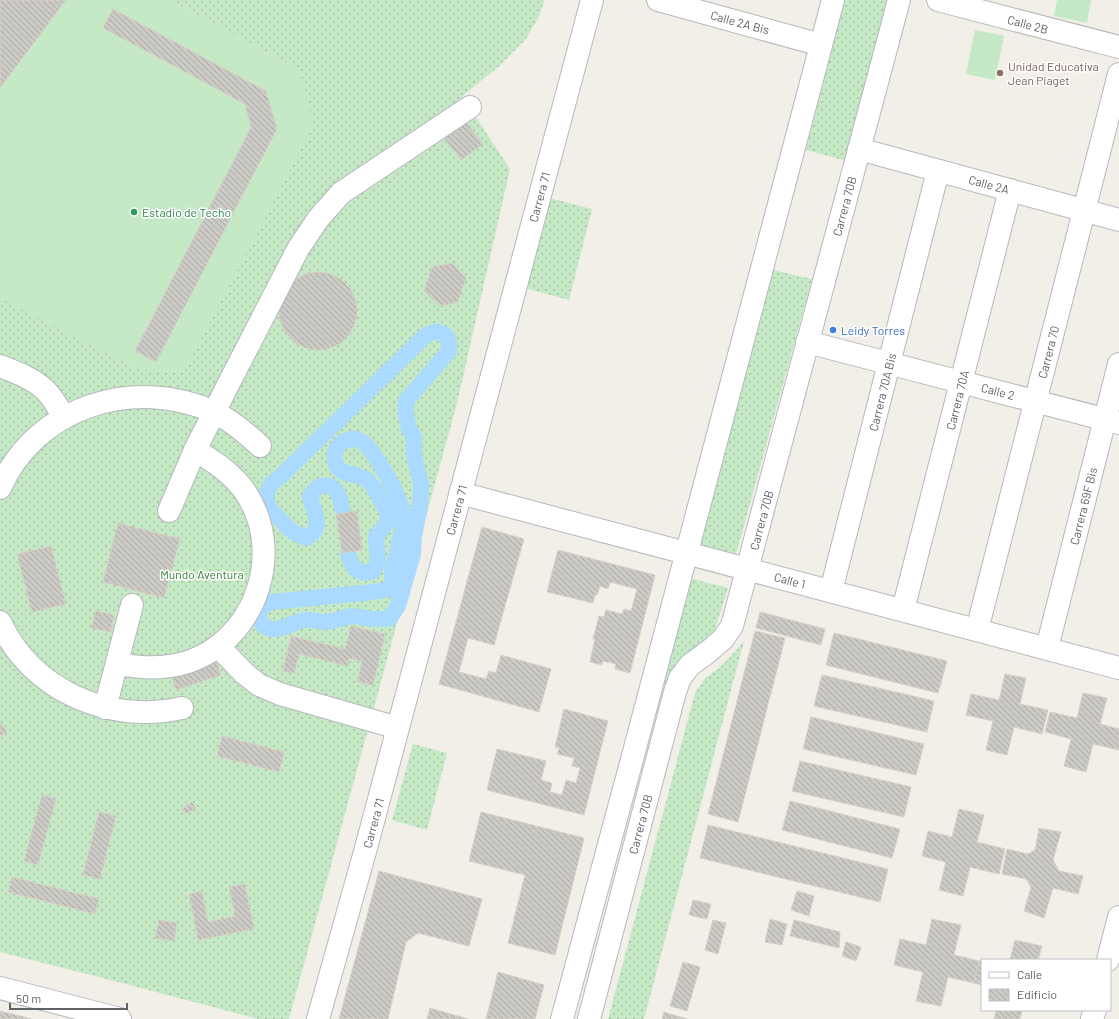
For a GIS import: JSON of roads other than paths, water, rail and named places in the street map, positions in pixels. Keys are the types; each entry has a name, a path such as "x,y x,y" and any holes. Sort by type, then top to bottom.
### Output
{"street":[{"name":"Carrera 71","path":"318,1019 366,848 592,0"},
{"name":"Calle 2A Bis","path":"658,0 821,45"},
{"name":"Carrera 70B","path":"562,1019 833,0"},
{"name":"Carrera 70B","path":"589,1019 675,692 680,678 690,665 723,639 732,626 899,0"},
{"name":"Calle 2B","path":"938,0 1119,47"},
{"name":"Carrera 70","path":"977,630 1119,74"},
{"path":"169,511 214,412 298,249 318,219 341,193 470,107"},
{"name":"Calle 2A","path":"859,149 1119,220"},
{"name":"Carrera 70A Bis","path":"831,591 938,170"},
{"name":"Carrera 70A","path":"903,610 1010,190"},
{"name":"Calle 2","path":"807,342 1112,422"},
{"name":"Carrera 69F Bis","path":"1047,648 1112,422 1119,364"},
{"path":"0,366 32,381 44,389 52,398 64,417"},
{"path":"0,488 14,462 29,445 46,430 64,417 81,409 118,398 136,396 156,397 174,399 193,404 214,412 237,426 260,446"},
{"path":"118,664 140,668 167,667 198,658 218,646 239,626 250,609 258,591 263,571 264,551 261,531 255,511 246,494 233,478 218,464 196,450"},
{"name":"Calle 1","path":"460,493 977,630 1118,665"},
{"path":"105,708 118,664 132,605"},
{"path":"0,622 11,642 23,657 48,681 74,696 105,708 136,713 182,708"},
{"path":"218,646 244,673 259,685 280,694 398,728"},
{"path":"1108,959 1119,918"},
{"path":"0,988 120,1019"}],"waterway":[{"path":"342,509 340,498 332,487 324,485 316,489 310,497 316,514 317,525 312,534 306,538 288,528 271,510 267,503 266,496 271,484 424,337 434,332 443,334 448,340 449,351 406,401 406,415 409,429 414,436 414,456 421,483 420,506 414,537 413,554 398,606 389,619 371,619 352,616 328,622 304,620 282,628 274,629 268,628 260,622 259,613 261,609 271,602 374,592 389,589 393,581 392,573 404,518 399,499 372,452 365,444 359,440 353,439 343,442 336,449 334,459 336,464 342,471 367,480 374,488 389,513 385,526 376,536 378,562 373,571 359,572 356,570 353,567 348,554"}],"place":[{"name":"Unidad Educativa Jean Piaget","path":"1000,73"},
{"name":"Estadio de Techo","path":"134,212"},
{"name":"Leidy Torres","path":"833,330"}],"park label":[{"name":"Mundo Aventura","path":"202,574"}]}
